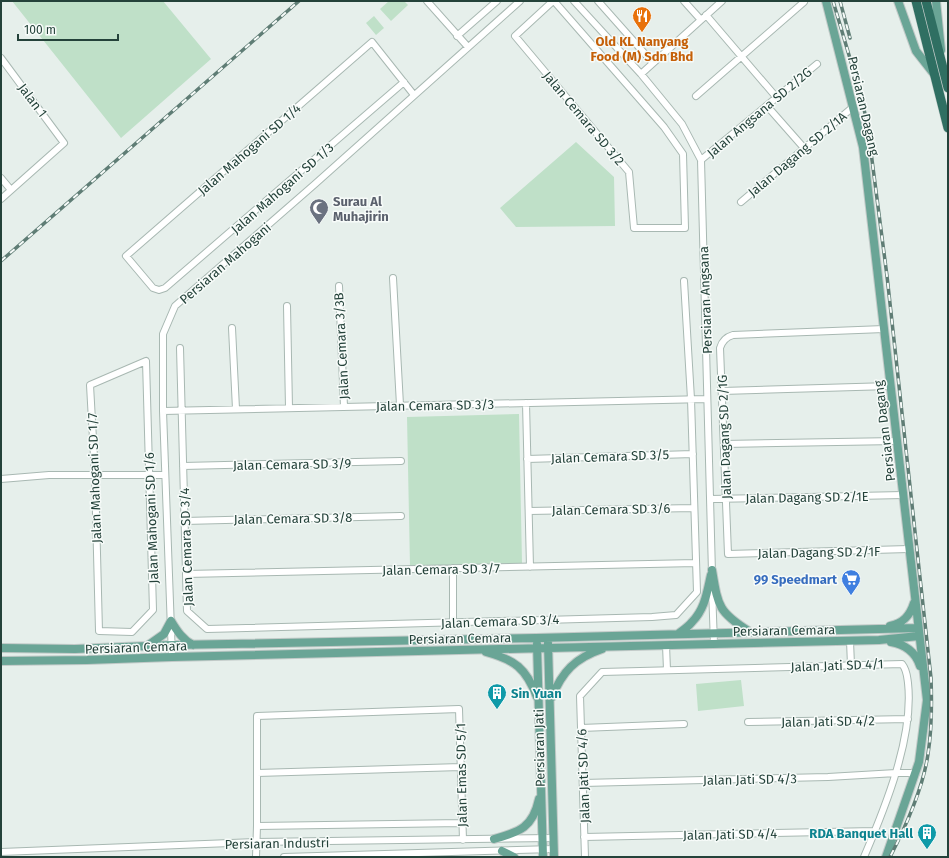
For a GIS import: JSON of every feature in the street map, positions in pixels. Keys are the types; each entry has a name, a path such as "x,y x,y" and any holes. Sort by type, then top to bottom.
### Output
{"highway":[{"path":"916,1 948,128"},
{"path":"926,1 948,88"}],"main road":[{"name":"Persiaran Dagang","path":"826,1 863,147 926,700 920,762 886,857"},
{"path":"897,1 916,51 934,74"},
{"path":"936,1 944,71"},
{"path":"712,570 716,595 720,606 735,622 751,633"},
{"path":"678,634 691,623 702,610 712,570"},
{"path":"879,629 896,625 904,620 912,612 915,600"},
{"path":"171,621 176,630 187,642 194,645"},
{"path":"146,646 164,634 171,621"},
{"name":"Persiaran Cemara","path":"1,648 75,649 172,645 548,638 879,629 918,632"},
{"name":"Persiaran Cemara","path":"1,662 850,641 879,640 918,632"},
{"name":"Persiaran Jati","path":"536,638 543,853"},
{"name":"Persiaran Jati","path":"548,638 554,853"},
{"path":"879,640 900,643 906,647 919,661 923,674"},
{"path":"550,701 560,680 568,668 589,654 610,646"},
{"path":"476,650 513,662 524,673 539,702"},
{"path":"494,839 514,834 528,825 534,816 541,788"},
{"path":"502,851 514,857"}],"street":[{"path":"427,1 468,48"},
{"path":"457,36 497,1"},
{"name":"Persiaran Mahogani","path":"172,657 163,411 163,334 175,306 315,184 520,1"},
{"name":"Jalan Cemara SD 3/2","path":"553,1 664,127 683,154 685,228 634,228 629,172 515,36 553,1"},
{"name":"Persiaran Angsana","path":"574,1 641,74 682,124 701,160 714,644"},
{"path":"598,1 653,63"},
{"path":"684,1 741,57 777,98"},
{"path":"641,74 722,1"},
{"path":"696,96 804,2"},
{"name":"Jalan Mahogani SD 1/4","path":"158,290 153,288 126,256 372,42 404,82"},
{"name":"Jalan 1","path":"1,58 64,143 11,190"},
{"name":"Jalan Angsana SD 2/2G","path":"701,160 817,64"},
{"path":"404,82 414,95"},
{"name":"Jalan Mahogani SD 1/3","path":"158,290 165,288 404,82"},
{"path":"767,106 804,148"},
{"name":"Jalan Dagang SD 2/1A","path":"741,202 853,107"},
{"path":"1,178 11,190 1,199"},
{"path":"393,278 400,406"},
{"name":"Jalan Cemara SD 3/4","path":"180,348 187,611 207,629 652,617 676,615 697,592 691,399 684,281"},
{"name":"Jalan Cemara 3/3B","path":"339,286 344,407"},
{"path":"287,306 289,408"},
{"path":"232,328 236,409"},
{"name":"Jalan Dagang SD 2/1G","path":"728,554 720,348 723,341 730,336 884,329"},
{"name":"Jalan Mahogani SD 1/7","path":"99,631 95,475 90,385 146,362"},
{"name":"Jalan Mahogani SD 1/6","path":"99,631 132,632 153,610 146,362"},
{"path":"722,391 890,386"},
{"name":"Jalan Cemara SD 3/3","path":"163,411 707,399"},
{"path":"526,403 530,567"},
{"path":"724,444 897,441"},
{"name":"Jalan Cemara SD 3/5","path":"527,459 692,454"},
{"name":"Jalan Cemara SD 3/9","path":"183,466 401,462"},
{"path":"1,479 49,475 165,475"},
{"name":"Jalan Dagang SD 2/1E","path":"710,499 903,495"},
{"name":"Jalan Cemara SD 3/6","path":"529,511 694,508"},
{"name":"Jalan Cemara SD 3/8","path":"184,521 401,516"},
{"name":"Jalan Dagang SD 2/1F","path":"728,554 910,549"},
{"name":"Jalan Cemara SD 3/7","path":"186,574 696,563"},
{"path":"453,568 454,622"},
{"path":"850,641 851,665"},
{"path":"666,645 667,670"},
{"name":"Jalan Jati SD 4/1","path":"580,696 602,672 902,664 906,668 909,691 908,719 896,773 864,857"},
{"name":"Jalan Jati SD 4/6","path":"580,696 585,857"},
{"name":"Jalan Emas SD 5/1","path":"257,773 257,716 459,709 462,840"},
{"name":"Jalan Jati SD 4/2","path":"748,722 908,719"},
{"path":"581,728 684,724"},
{"path":"256,857 257,773 461,767"},
{"name":"Jalan Jati SD 4/3","path":"583,783 828,777 916,773"},
{"path":"257,826 462,823"},
{"name":"Jalan Jati SD 4/4","path":"584,837 875,831"},
{"name":"Persiaran Industri","path":"1,852 26,854 256,842 553,838"},
{"name":"Persiaran Industri","path":"284,857 468,855 502,851 554,853"}],"green space":[{"path":"12,1 163,1 211,59 121,138"},
{"path":"389,1 404,1 408,5 391,21 380,9"},
{"path":"374,16 384,28 376,35 366,23"},
{"path":"576,142 614,177 615,226 516,227 500,208"},
{"path":"519,414 522,563 410,566 407,417"},
{"path":"741,680 744,706 698,711 696,684"}],"railway":[{"path":"1,261 299,1"},
{"path":"833,1 862,99 868,129 887,276 931,678 931,726 926,767 913,807 890,857"},
{"path":"840,1 850,38"}],"place":[{"name":"Old KL Nanyang Food (M) Sdn Bhd","path":"642,33"},
{"name":"Surau Al Muhajirin","path":"319,225"},
{"name":"99 Speedmart","path":"851,596"},
{"name":"Sin Yuan","path":"497,710"},
{"name":"RDA Banquet Hall","path":"927,850"}]}
